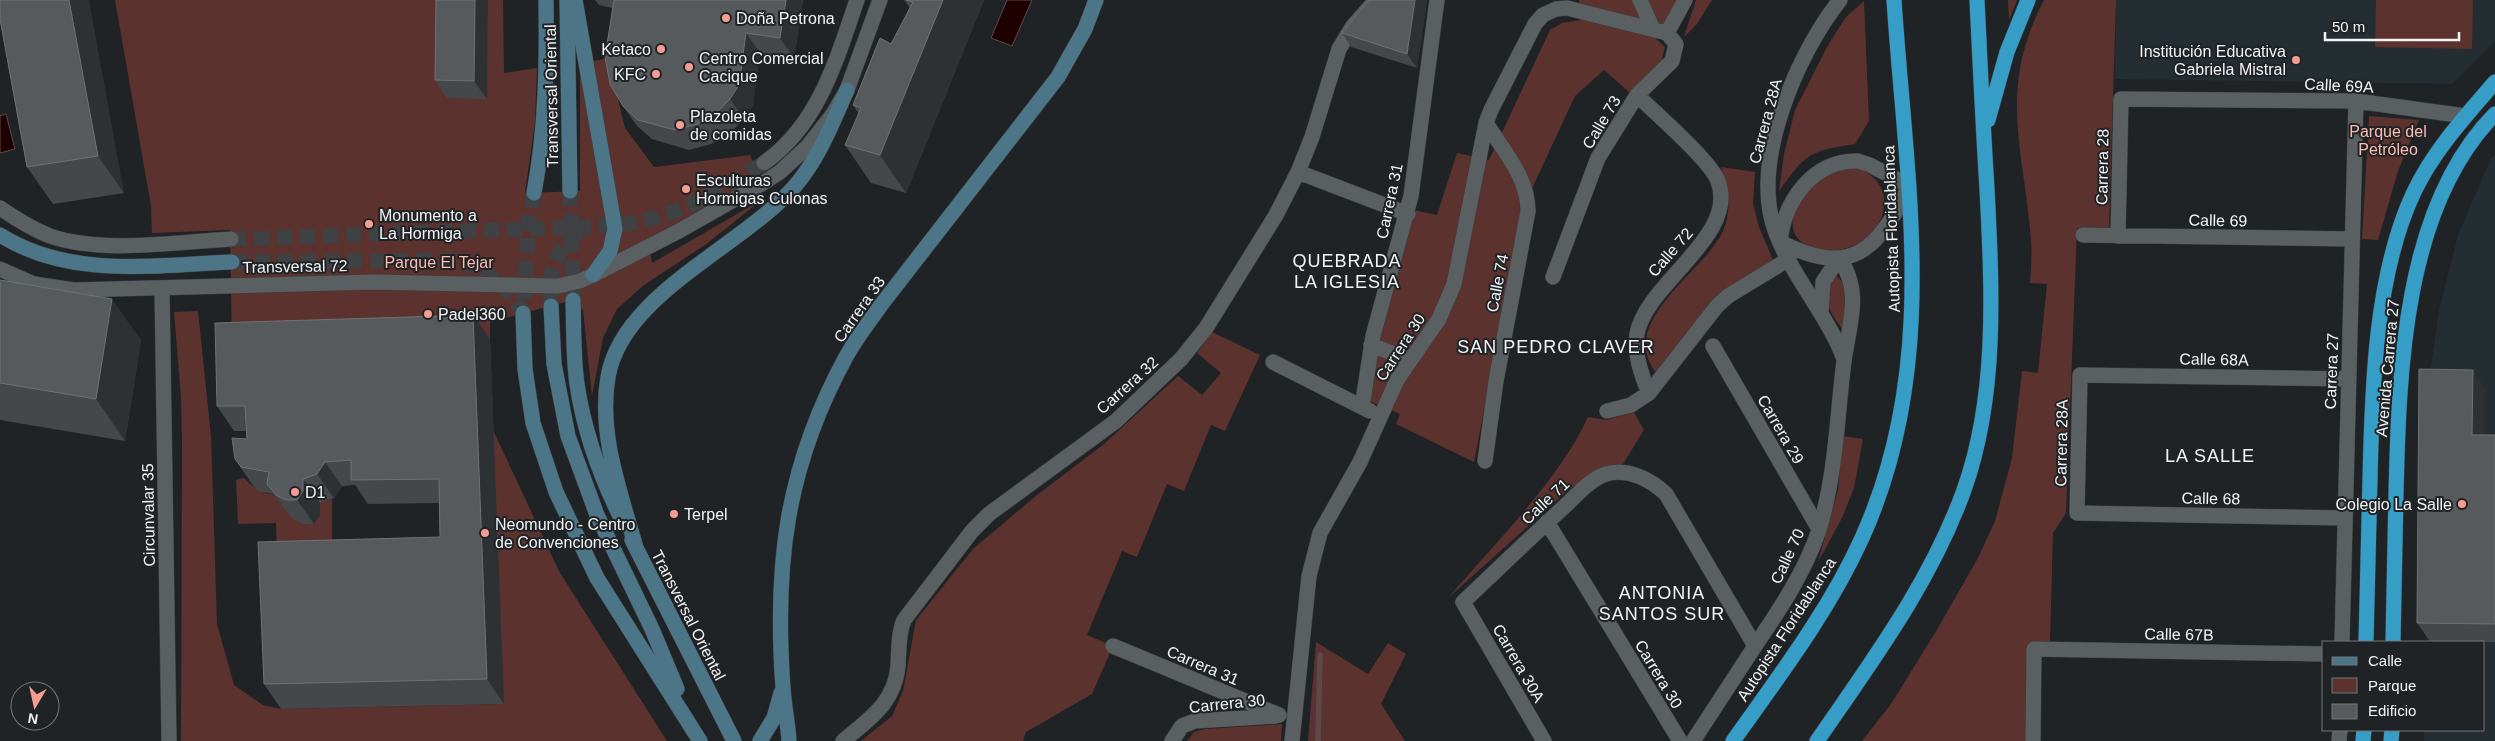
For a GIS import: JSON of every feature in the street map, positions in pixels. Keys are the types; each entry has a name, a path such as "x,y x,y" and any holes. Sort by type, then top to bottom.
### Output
{"highway":[{"path":"1817,741 1912,600 1946,535 1965,489 1983,410 1988,367 1990,289 1977,0"},
{"path":"1984,136 2007,52 2028,0"},
{"name":"Autopista Floridablanca","path":"1732,741 1795,653 1834,592 1862,539 1889,470 1905,396 1912,326 1914,272 1895,6"},
{"name":"Avenida Carrera 27","path":"2366,641 2371,437 2376,361 2384,300 2397,240 2414,193 2431,162 2465,116 2495,82"},
{"name":"Avenida Carrera 27","path":"2393,641 2398,423 2402,366 2411,299 2426,239 2444,189 2466,149 2494,116"}],"main road":[{"name":"Transversal Oriental","path":"534,193 545,118 546,0"},
{"name":"Transversal Oriental","path":"567,0 570,191"},
{"path":"575,0 615,229 610,251 593,276"},
{"name":"Carrera 33","path":"789,741 782,689 780,574 783,545 795,480 827,396 848,355 881,305 1058,77 1085,29 1096,0"},
{"path":"636,548 614,466 605,419 608,378 619,344 627,329 661,295 750,226 795,186 822,147 847,90"},
{"path":"0,235 32,252 55,260 80,265 113,267 232,262"},
{"name":"Transversal Oriental","path":"573,300 577,382 590,445 601,478 734,741"},
{"path":"551,306 554,364 568,436 597,515 652,629 691,726"},
{"path":"523,313 525,369 533,423 556,492 597,578 700,741"},
{"name":"Carrera 33","path":"760,741 774,718 782,689"}],"street":[{"path":"764,163 782,150 816,107 831,74 857,0"},
{"name":"Transversal 72","path":"0,269 34,284 90,291 373,282 558,286 580,281 679,231 780,172 822,129 847,90 880,0"},
{"name":"Carrera 32","path":"843,741 882,709 890,698 895,684 900,632 904,620 960,546 1007,499 1116,421 1181,359 1218,310 1276,215 1298,172 1312,138 1339,49 1353,26 1376,0"},
{"name":"Carrera 31","path":"1362,406 1371,345 1408,214 1437,0"},
{"path":"1640,0 1660,31 1686,0"},
{"name":"Carrera 28A","path":"1780,242 1769,212 1767,195 1772,147 1790,88 1802,59 1828,15 1840,0"},
{"name":"Carrera 30","path":"1292,741 1309,576 1320,533 1360,462 1397,380 1439,319 1454,284 1486,123 1535,24 1543,16 1556,9 1576,8 1660,31"},
{"name":"Calle 73","path":"1553,277 1598,158 1637,95 1672,61 1676,44 1660,31"},
{"name":"Calle 72","path":"1637,95 1706,164 1718,181 1720,192 1718,208 1705,241 1655,297 1637,333 1639,367 1649,392"},
{"name":"Calle 69A","path":"2120,99 2356,101 2465,116"},
{"name":"Carrera 28","path":"2118,236 2120,99"},
{"name":"Carrera 27","path":"2342,641 2356,101"},
{"name":"Calle 74","path":"1485,461 1496,380 1528,211 1526,190 1522,179 1486,123"},
{"path":"1780,242 1805,254 1822,258 1839,258 1861,251 1883,233 1908,186 1870,165 1846,162 1827,167 1818,172 1798,192 1785,218 1780,242 1821,312 1844,359"},
{"path":"1298,172 1408,214"},
{"name":"Transversal 72","path":"0,208 30,228 52,236 83,243 113,245 231,239"},
{"name":"Calle 69","path":"2082,235 2352,239"},
{"path":"1821,312 1824,282 1839,258"},
{"name":"Calle 70","path":"1693,741 1795,584 1819,529 1830,482 1844,359 1854,295 1847,271 1839,258"},
{"path":"1607,411 1631,404 1649,392 1717,306 1728,296 1789,259"},
{"name":"Circunvalar 35","path":"162,288 170,741"},
{"path":"1371,345 1410,360"},
{"name":"Carrera 29","path":"1713,346 1819,529"},
{"path":"1273,362 1380,416"},
{"name":"Carrera 28A","path":"2077,513 2080,374"},
{"name":"Calle 68A","path":"2080,374 2349,379"},
{"name":"Calle 71","path":"1464,602 1586,487 1606,474 1625,472 1654,483 1666,494 1755,646"},
{"name":"Calle 68","path":"2077,513 2345,518"},
{"name":"Carrera 30","path":"1547,522 1680,741"},
{"name":"Carrera 30A","path":"1464,602 1544,741"},
{"name":"Carrera 31","path":"1113,646 1279,715"},
{"name":"Calle 67B","path":"2033,741 2034,649 2322,654"},
{"name":"Carrera 30","path":"1172,741 1182,726 1195,721 1295,714"}],"shaded area":[{"path":"1007,0 1032,0 1012,46 991,38"},
{"name":"Institución Educativa Gabriela Mistral","path":"2116,0 2495,0 2495,41 2452,84 2115,79"},
{"path":"6,114 15,149 0,153 0,116"},
{"name":"Colegio La Salle","path":"2495,155 2495,741 2424,741 2424,731 2485,731 2485,641 2426,641 2431,367 2439,310 2458,235 2491,158"}],"green space":[{"name":"Parque El Tejar","path":"115,0 503,0 504,73 537,68 535,122 525,193 580,191 580,64 608,58 625,128 654,167 750,155 761,178 648,239 652,263 763,199 705,245 644,285 617,309 603,338 592,396 583,310 573,300 490,322 490,339 232,347 230,230 152,233 151,206"},
{"path":"1579,0 1678,0 1656,39 1665,47 1661,63 1629,92 1604,70 1575,96 1523,208 1474,462 1396,424 1400,414 1369,401 1382,330 1413,210 1437,215 1457,153 1489,160 1550,30 1562,23 1580,20"},
{"path":"1696,0 1712,0 1697,24 1684,37"},
{"path":"2008,0 2017,0 2009,20"},
{"path":"2044,0 2116,0 2109,227 2077,228 2066,513 2053,533 2050,641 2028,643 2025,741 1862,741 1891,704 1978,558 1995,521 2012,458 2022,371 2038,373 2047,284 2030,283 2031,240 2017,119 2017,91 2021,63 2030,32"},
{"path":"2376,0 2473,0 2472,49 2375,47"},
{"path":"1864,1 1869,121 1855,144 1828,149 1810,156 1796,169 1779,191 1784,154 1795,110 1828,45 1846,17"},
{"name":"Parque del Petróleo","path":"2369,116 2419,120 2398,171 2378,240 2362,239"},
{"path":"1853,166 1872,176 1882,190 1884,205 1880,220 1870,234 1855,245 1837,250 1815,248 1802,242 1795,233 1793,223 1795,211 1800,200 1818,180 1831,173"},
{"path":"1721,167 1755,172 1753,204 1759,227 1773,260 1658,375 1647,356 1646,336 1654,318 1666,299 1699,264 1723,231 1728,215 1728,207 1727,191"},
{"path":"1834,275 1844,285 1846,299 1842,329 1829,309 1827,297"},
{"path":"198,311 211,436 217,624 234,685 263,705 281,709 504,704 493,430 560,573 667,741 181,741 182,442 181,397 174,312"},
{"path":"1212,332 1260,355 1225,431 1211,425 1184,491 1167,484 1137,557 1122,551 1087,635 1113,646 1092,694 1026,732 1023,741 861,741 892,716 903,691 916,620 973,549 1037,495 1104,444 1178,376 1202,395 1221,373 1197,353"},
{"path":"1634,412 1644,430 1623,464 1595,471 1566,492 1448,598 1543,488 1561,464 1588,417 1607,420"},
{"path":"1843,436 1863,439 1854,488 1842,518 1818,562 1838,490"},
{"path":"244,478 266,493 276,495 277,488 320,515 320,502 332,499 332,556 277,558 276,523 238,524 236,480"},
{"path":"1316,642 1368,674 1388,643 1406,654 1381,704 1405,741 1308,741"},
{"path":"1282,724 1281,741 1187,741 1194,732 1205,729"}],"building":[{"path":"0,0 69,0 98,156 27,167 0,19"},
{"path":"436,0 475,0 474,81 435,80"},
{"name":"Centro Comercial Cacique","path":"614,0 786,0 780,38 746,33 739,85 730,99 716,113 697,124 675,130 638,120 623,106 610,84 605,57"},
{"path":"906,0 943,0 880,155 845,145 861,108 853,105 880,38 891,44 913,2"},
{"path":"1369,0 1415,0 1407,54 1342,33"},
{"path":"0,280 112,299 96,399 0,383"},
{"name":"Neomundo - Centro de Convenciones","path":"473,315 487,679 264,684 258,542 440,537 439,479 351,480 351,460 325,462 317,474 303,479 303,491 297,500 286,500 276,495 267,484 269,472 241,467 235,459 232,438 247,439 245,406 217,406 215,323"},
{"path":"2419,369 2473,370 2472,435 2495,435 2495,624 2417,623"}],"waterway":[{"name":"QUEBRADA LA IGLESIA","path":"1318,741 1320,655"}],"tunnel":[{"path":"231,239 587,227 626,224 655,218 690,205 764,163"},
{"path":"570,191 573,300"},
{"path":"524,299 529,219 534,193"},
{"path":"551,306 552,270 556,260 568,242 587,227"},
{"path":"232,262 457,260 478,268 496,279 511,294 523,313"}],"place":[{"name":"Doña Petrona","path":"726,18"},
{"name":"Ketaco","path":"661,49"},
{"name":"Institución Educativa Gabriela Mistral","path":"2296,60"},
{"name":"Centro Comercial Cacique","path":"689,67"},
{"name":"KFC","path":"656,74"},
{"name":"Plazoleta de comidas","path":"680,125"},
{"name":"Esculturas Hormigas Culonas","path":"686,189"},
{"name":"Monumento a La Hormiga","path":"369,224"},
{"name":"Padel360","path":"428,314"},
{"name":"D1","path":"295,492"},
{"name":"Colegio La Salle","path":"2462,504"},
{"name":"Terpel","path":"674,514"},
{"name":"Neomundo - Centro de Convenciones","path":"485,533"}],"district":[{"name":"QUEBRADA LA IGLESIA","path":"1347,271"},
{"name":"SAN PEDRO CLAVER","path":"1556,347"},
{"name":"LA SALLE","path":"2210,456"},
{"name":"ANTONIA SANTOS SUR","path":"1662,603"}]}
